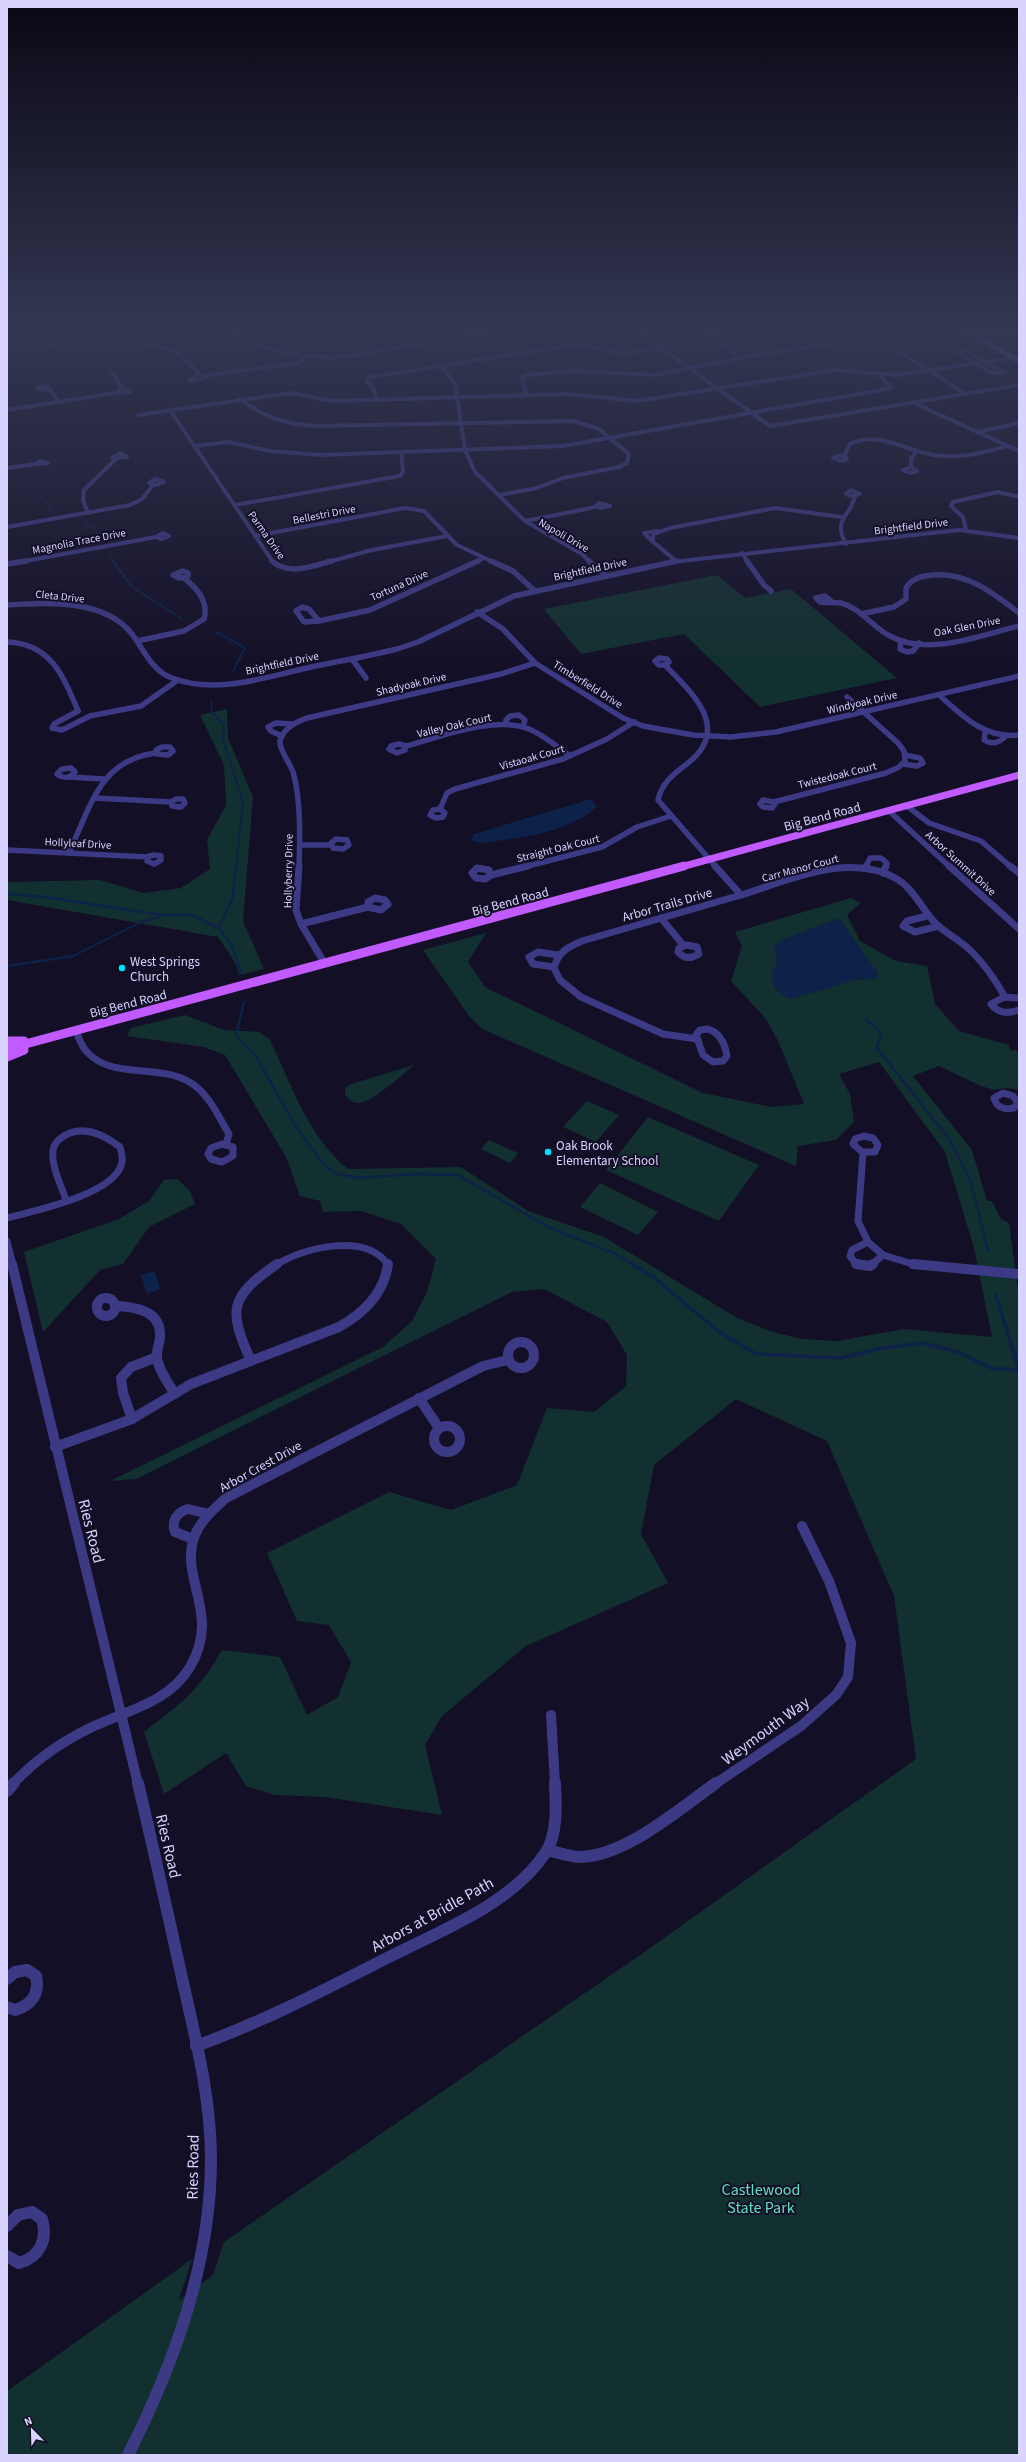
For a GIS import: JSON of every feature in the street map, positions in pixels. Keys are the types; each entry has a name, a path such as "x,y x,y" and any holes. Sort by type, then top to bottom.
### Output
{"main road":[{"name":"Big Bend Road","path":"7,1049 258,983 1019,776"},
{"path":"7,1041 40,1040"},
{"path":"7,1057 40,1040"}],"street":[{"name":"Parma Drive","path":"192,442 274,565 284,569 296,570 372,550 446,536"},
{"path":"195,446 228,442 260,449 309,455 563,446 587,442"},
{"name":"Napoli Drive","path":"463,442 465,450 475,472 525,521 582,554 606,576"},
{"path":"499,495 537,488 558,480 619,467 627,463 629,454 615,442"},
{"path":"844,456 850,444 856,442"},
{"path":"892,442 916,452 955,457 968,456 1007,446"},
{"path":"998,442 1019,451"},
{"path":"235,505 400,476 403,471 401,452"},
{"path":"911,468 911,459 916,452"},
{"path":"88,513 83,500 84,490 116,459"},
{"path":"7,468 36,464"},
{"path":"7,528 130,506 142,499 154,485"},
{"path":"966,530 963,517 951,506 953,502 998,492 1019,499"},
{"path":"846,544 839,530 842,517 855,496"},
{"path":"525,521 596,507"},
{"name":"Bellestri Drive","path":"255,536 410,508 424,511 446,536 457,545 513,571 535,591"},
{"path":"676,561 644,536 644,533 775,508 787,508 842,517"},
{"name":"Brightfield Drive","path":"178,680 211,684 234,683 405,647 504,599 676,561 966,530 1019,538"},
{"path":"652,541 653,535 659,531"},
{"name":"Magnolia Trace Drive","path":"7,564 156,537"},
{"path":"742,553 764,585 771,591"},
{"name":"Tortuna Drive","path":"319,621 358,613 378,607 484,558"},
{"path":"861,614 899,606 906,599 906,588 911,581 921,576 942,574 975,581 1019,613"},
{"path":"136,641 184,631 204,619 205,608 198,590 184,578"},
{"name":"Oak Glen Drive","path":"830,601 849,606 887,635 901,641 942,643 1019,626"},
{"name":"Cleta Drive","path":"7,605 60,604 94,611 124,626 136,641 151,665 178,680"},
{"name":"Timberfield Drive","path":"477,612 504,630 535,663 623,718 659,729 708,736"},
{"name":"Oak Glen Drive","path":"901,641 900,649 907,652 914,651 919,643"},
{"path":"7,642 24,642 40,650 64,677 78,711 90,716"},
{"path":"352,659 366,678"},
{"name":"Shadyoak Drive","path":"292,724 276,723 268,727 271,731 282,736 292,724 307,718 501,674 535,663"},
{"path":"665,665 702,706 708,736"},
{"name":"Windyoak Drive","path":"708,736 742,737 776,732 1019,676"},
{"path":"78,711 54,724 52,728 58,730 65,729 90,716 141,706 178,680"},
{"path":"938,695 985,733 983,739 990,743 997,743 1005,737 1019,735"},
{"name":"Twistedoak Court","path":"774,802 886,773 903,764 917,766 922,763 920,758 906,755 898,743 847,697"},
{"path":"506,724 506,720 510,716 519,715 525,720 523,726"},
{"name":"Vistaoak Court","path":"440,809 443,798 447,793 458,787 527,771 570,756 612,738 634,722"},
{"name":"Valley Oak Court","path":"406,746 486,727 506,724 523,726 570,756"},
{"name":"Hollyberry Drive","path":"282,736 280,744 293,772 296,788 300,845 296,910 301,924 325,964"},
{"name":"Arbor Trails Drive","path":"558,955 563,949 582,941 740,895 658,800 659,789 670,777 679,772 697,756 708,736"},
{"path":"69,852 104,779 124,761 142,754 156,753"},
{"path":"903,764 906,755"},
{"path":"70,777 104,779"},
{"path":"95,798 171,802"},
{"path":"907,806 929,823 981,841 1019,873"},
{"name":"Arbor Summit Drive","path":"889,811 1019,929"},
{"name":"Straight Oak Court","path":"491,875 602,847 637,827 671,816"},
{"path":"300,845 330,845"},
{"name":"Hollyleaf Drive","path":"7,850 148,857"},
{"path":"865,868 870,858 881,858 887,863 882,873"},
{"name":"Carr Manor Court","path":"740,895 830,870 848,867 865,868 882,873 897,880 908,889 927,916 986,966 1005,997"},
{"path":"301,924 368,907"},
{"path":"927,916 907,921 903,926 907,931 914,933 938,926"},
{"path":"661,918 684,945"},
{"path":"554,967 533,964 529,957 538,952 558,955 554,967 560,980 581,996 663,1034 697,1039"},
{"path":"1019,998 1005,997 994,1001 991,1004 994,1009 1002,1014 1019,1010"},
{"path":"75,1030 87,1052 106,1064 170,1073 190,1082 204,1094 229,1134 226,1144"},
{"path":"700,1030 715,1030 727,1052 726,1059 720,1062 709,1061 703,1055 697,1039 696,1035 700,1030"},
{"path":"7,1218 66,1200 97,1190 112,1179 117,1173 122,1157 120,1147 89,1130 70,1132 57,1141 54,1145 54,1159 66,1200"},
{"path":"863,1153 858,1221 868,1242 883,1255 896,1261 917,1265 1019,1274"},
{"name":"Ries Road","path":"7,1241 55,1447 159,1870 196,2046 208,2115 211,2159 206,2216 189,2310 168,2369 128,2455"},
{"path":"868,1242 852,1250 850,1256 857,1265 870,1266 883,1255"},
{"path":"55,1447 132,1419 191,1384 327,1333 361,1313 374,1301 382,1287 388,1264 384,1257 377,1252 350,1246 314,1248 287,1258 254,1278 245,1289 237,1304 235,1315 237,1328 251,1361"},
{"path":"117,1306 143,1310 158,1322 161,1329 157,1357 164,1377 175,1394"},
{"path":"132,1419 121,1385 121,1375 126,1368 157,1357"},
{"name":"Arbor Crest Drive","path":"193,1539 209,1514 226,1498 483,1366 508,1360"},
{"path":"419,1398 439,1428"},
{"path":"7,1791 25,1769 51,1748 120,1715 152,1702 174,1688 185,1675 201,1642 203,1614 192,1565 193,1539 175,1532 173,1523 176,1516 180,1512 191,1508 209,1514"},
{"name":"Weymouth Way","path":"547,1850 578,1856 591,1856 630,1842 802,1726 836,1695 848,1676 851,1643 832,1587 802,1526"},
{"name":"Arbors at Bridle Path","path":"196,2046 266,2018 472,1914 520,1881 547,1850 552,1832 554,1802 551,1715"},
{"path":"7,1979 15,1972 27,1970 36,1976 38,1988 33,2000 28,2005 15,2010 7,2007"},
{"path":"7,2226 18,2214 32,2212 42,2219 46,2234 42,2247 33,2257 19,2262 7,2256"}],"green space":[{"path":"717,575 745,598 791,589 897,678 760,707 684,634 581,654 544,609"},
{"path":"227,709 228,738 253,797 243,921 264,969 239,975 236,964 218,937 7,900 7,882 100,880 143,893 181,888 210,869 207,840 226,805 224,765 200,715"},
{"name":"Castlewood State Park","path":"851,898 861,903 847,915 860,941 896,961 927,966 935,1004 959,1031 1009,1045 1010,1050 1019,1051 1019,1090 1005,1088 994,1090 981,1086 939,1066 913,1076 972,1150 987,1201 992,1201 1001,1219 1009,1223 1019,1296 1019,2455 7,2455 7,2391 192,2259 179,2300 213,2275 224,2242 640,1955 916,1759 894,1596 827,1441 736,1399 654,1465 641,1534 668,1583 526,1646 442,1716 425,1745 442,1815 325,1797 274,1795 246,1786 226,1753 164,1794 144,1732 178,1705 197,1687 214,1664 222,1650 280,1657 307,1715 338,1697 351,1662 329,1625 297,1621 267,1553 389,1492 451,1510 517,1485 547,1408 594,1412 626,1386 627,1355 607,1322 544,1289 512,1292 136,1479 110,1481 383,1347 412,1321 427,1292 436,1259 401,1224 361,1211 323,1212 320,1201 300,1196 286,1157 225,1055 204,1047 127,1036 131,1028 185,1015 224,1030 259,1032 270,1040 302,1109 322,1142 348,1169 461,1167 528,1211 604,1237 737,1318 773,1332 803,1339 837,1341 904,1329 992,1337 974,1248 945,1152 879,1062 839,1074 850,1094 854,1122 836,1140 798,1146 796,1166 482,1029 469,1016 423,950 486,933 468,962 485,987 703,1093 772,1107 804,1104 778,1041 766,1019 731,981 742,946 735,932"},
{"path":"414,1065 387,1088 363,1102 353,1102 345,1094 345,1088 351,1084"},
{"path":"587,1101 619,1115 596,1142 563,1127"},
{"path":"648,1117 759,1165 719,1221 606,1170"},
{"path":"489,1140 518,1153 510,1163 481,1149"},
{"path":"177,1179 190,1191 195,1204 149,1227 123,1264 100,1270 43,1332 24,1252 119,1219 149,1201 164,1180"},
{"path":"600,1183 658,1212 638,1235 580,1207"}],"water":[{"path":"591,799 597,807 571,823 556,829 526,837 480,843 471,840 474,834"},
{"path":"839,918 878,973 877,979 854,980 792,999 779,992 772,980 773,970 777,960 774,946 781,940"},
{"path":"155,1271 160,1289 147,1294 141,1275"}],"waterway":[{"path":"39,494 51,510"},
{"path":"85,523 95,529 100,537"},
{"path":"110,556 114,562"},
{"path":"113,561 131,586 182,619"},
{"path":"216,632 245,648 233,671"},
{"path":"211,701 212,712 224,725 223,739 243,802 236,867"},
{"path":"219,928 233,897 236,866"},
{"path":"7,894 45,897 162,915"},
{"path":"7,966 73,956 141,922 165,915 192,915 219,928"},
{"path":"219,928 232,946 241,972"},
{"path":"244,1002 236,1036 257,1058 295,1125 320,1160 334,1173 358,1178 415,1174 458,1175 550,1228 616,1254 633,1265"},
{"path":"866,1019 881,1033 877,1048 950,1140 971,1182 988,1251"},
{"path":"632,1264 653,1277 718,1331 756,1354 841,1358 877,1349 923,1343 958,1352 990,1368 1019,1370 996,1295"}],"place":[{"name":"West Springs Church","path":"122,968"},
{"name":"Oak Brook Elementary School","path":"548,1152"}]}
